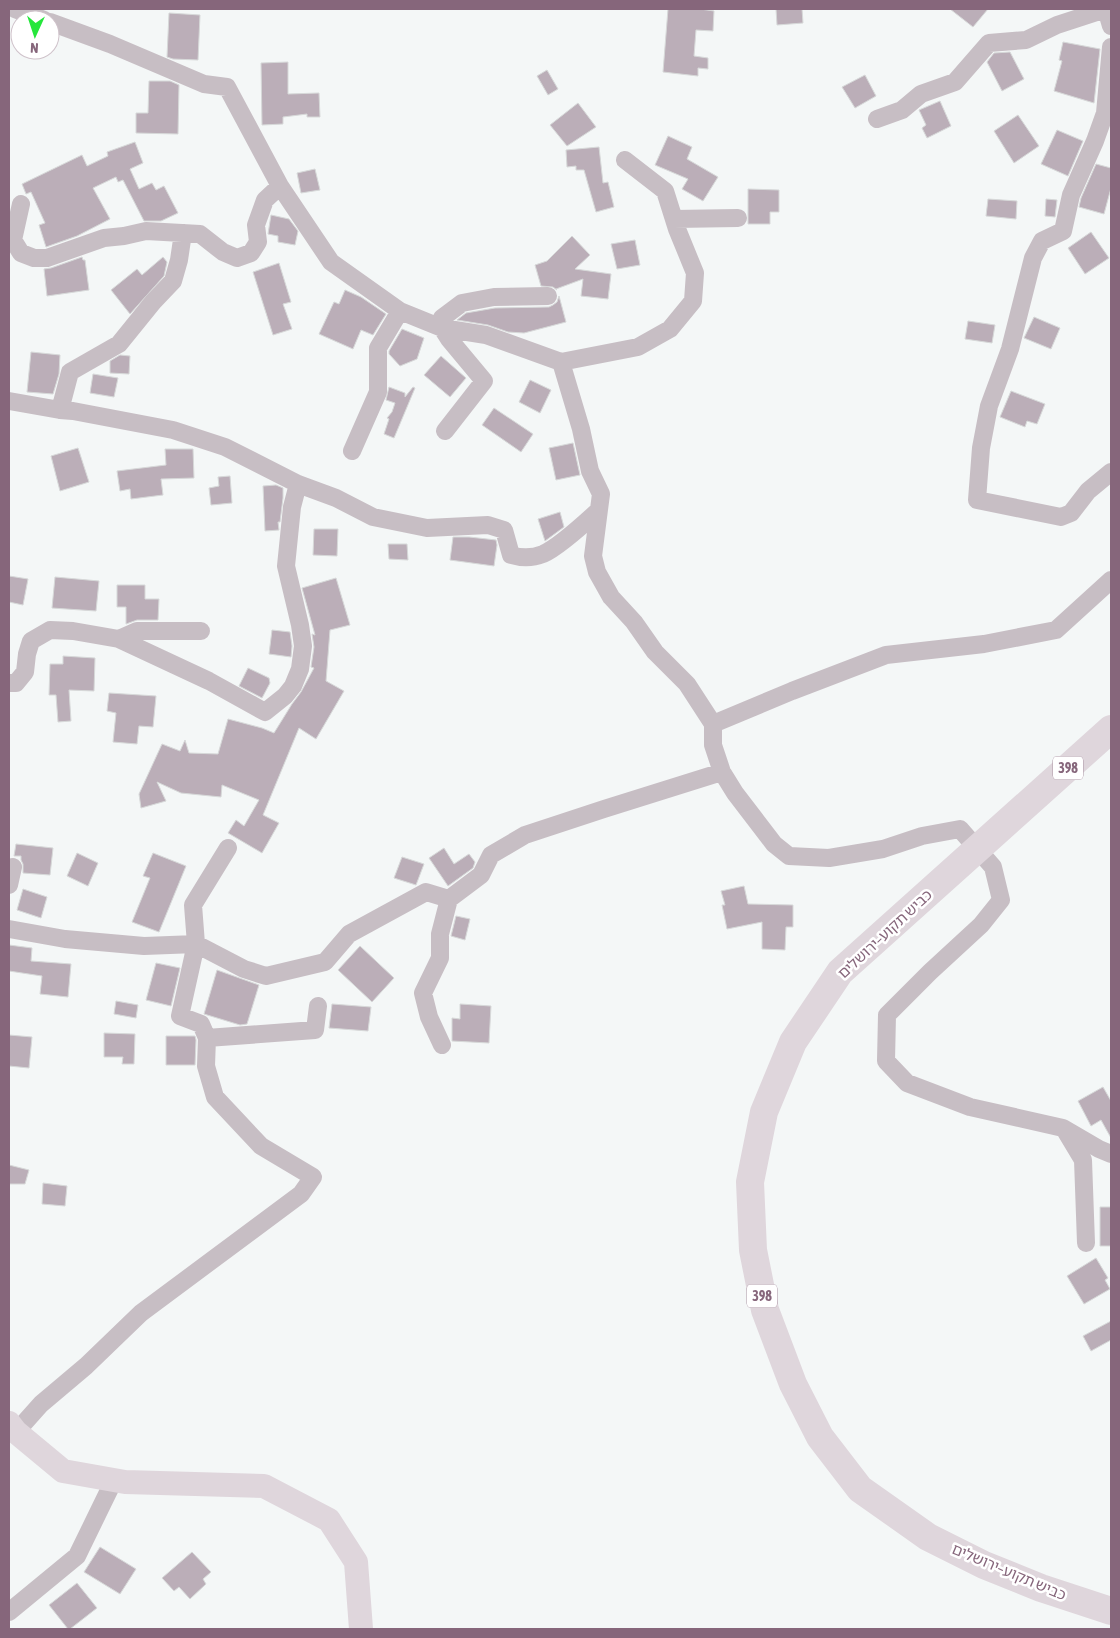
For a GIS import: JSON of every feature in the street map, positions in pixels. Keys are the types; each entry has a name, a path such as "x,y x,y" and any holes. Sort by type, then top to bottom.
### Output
{"main road":[{"name":"כביש תקוע–ירושלים","path":"1111,730 840,972 793,1042 764,1112 750,1182 753,1250 765,1310 793,1384 820,1437 860,1489 928,1537 984,1566 1041,1588 1111,1611"}],"street":[{"path":"877,119 902,110 922,94 955,82 989,44 1026,40 1057,25 1109,16"},
{"path":"60,26 110,44 204,84 227,87 280,186 331,262 400,311 442,328 486,335 561,362 638,347 670,329 693,301 695,273 665,191 625,160"},
{"path":"1111,46 1108,117 1071,195 1063,231 1042,241 1033,258 1010,349 990,406 981,448 977,500 1061,517 1071,513 1088,491 1111,472"},
{"path":"21,204 13,240 22,253 34,258 47,258 104,238 146,231 200,234 223,252 237,258 251,254 258,242 256,225 265,200 280,186"},
{"path":"674,219 738,218"},
{"path":"60,410 70,372 119,344 153,302 173,281 180,260 182,233"},
{"path":"445,431 484,381 449,339 442,328 442,318 462,303 494,297 548,296"},
{"path":"352,451 378,392 378,348 400,311"},
{"path":"561,362 581,429 590,471 601,494 593,556 597,572 611,597 634,622 655,652 688,684 713,724 713,745 722,772 735,793 774,844 789,856 829,858 883,849 922,836 960,829 993,867 1001,900 981,925 930,972 887,1016 886,1061 907,1083 970,1107 1063,1128 1111,1154"},
{"path":"9,401 173,430 225,447 298,484 336,498 373,517 427,528 488,525 504,530 511,555 521,558 542,554 557,546 599,510"},
{"path":"9,683 16,683 24,672 31,641 50,630 73,631 119,639 209,681 265,712 293,686 300,668 303,646 286,566 292,507 298,484"},
{"path":"713,724 886,654 984,644 1056,630 1111,580"},
{"path":"119,639 137,632 200,630"},
{"path":"442,1045 429,1017 423,993 440,958 440,934 449,899 481,875 491,855 526,835 722,772"},
{"path":"228,848 194,905 196,944 180,1016 201,1024 207,1038 206,1066 215,1097 261,1146 313,1177 301,1194 141,1313 86,1366 12,1427 63,1471 125,1482 264,1486 329,1520 356,1562 361,1629"},
{"path":"9,885 13,867"},
{"path":"9,929 65,939 144,946 196,944 244,969 266,976 325,962 349,934 426,892 449,899"},
{"path":"207,1038 315,1030 318,1006"},
{"path":"1063,1128 1082,1160 1086,1243"},
{"path":"9,1612 77,1556 114,1480"}],"building":[{"path":"668,9 714,11 713,31 696,30 694,56 708,58 708,69 698,68 698,76 663,72"},
{"path":"776,9 802,9 803,23 777,25"},
{"path":"950,9 988,9 973,27"},
{"path":"169,13 200,15 198,60 167,57"},
{"path":"1063,42 1100,49 1094,103 1054,91 1062,61 1059,60"},
{"path":"1010,52 1024,79 1002,91 987,62 994,53"},
{"path":"288,62 288,94 319,93 320,117 307,117 307,114 283,117 283,124 262,125 261,63"},
{"path":"547,70 558,89 548,95 537,76"},
{"path":"865,75 876,96 855,108 842,87"},
{"path":"149,81 170,81 179,85 178,134 136,133 136,113 148,113"},
{"path":"940,101 951,126 927,138 922,128 926,125 919,110"},
{"path":"578,103 596,127 567,146 550,125"},
{"path":"1018,115 1039,146 1014,163 994,131"},
{"path":"1057,130 1083,141 1068,176 1041,164"},
{"path":"668,136 692,147 687,159 718,177 703,201 682,189 688,179 655,165"},
{"path":"135,142 143,163 130,169 139,189 152,183 156,190 164,186 178,213 161,221 144,221 123,180 118,182 116,177 93,188 110,219 77,236 46,247 39,225 45,223 31,192 26,194 22,184 82,155 87,166 108,156 107,152"},
{"path":"599,147 603,183 608,182 614,207 596,212 584,170 576,170 576,166 567,167 566,150"},
{"path":"1096,164 1111,168 1111,188 1104,214 1079,207"},
{"path":"315,169 320,190 301,193 297,173"},
{"path":"748,189 779,190 779,212 770,212 770,224 748,224"},
{"path":"988,199 1017,201 1016,219 986,216"},
{"path":"1046,199 1057,200 1055,217 1045,216"},
{"path":"271,215 289,219 298,231 295,245 278,242 278,236 268,234"},
{"path":"1091,232 1109,258 1085,274 1068,248"},
{"path":"572,236 590,255 575,269 611,274 608,299 581,296 583,279 557,290 553,287 541,286 535,265 547,261"},
{"path":"635,240 640,265 617,269 611,244"},
{"path":"82,257 85,260 89,290 47,296 44,269"},
{"path":"163,257 167,262 164,276 130,314 111,290 137,269 142,275"},
{"path":"279,263 291,302 283,304 292,329 273,335 253,272"},
{"path":"345,290 361,297 386,314 373,335 361,330 353,349 319,334 334,302 339,304"},
{"path":"559,296 566,322 524,333 508,332 488,325 457,320 466,313 495,308 549,307 557,302"},
{"path":"1034,317 1060,328 1051,349 1024,338"},
{"path":"968,321 995,325 992,343 965,339"},
{"path":"402,329 424,338 417,359 400,366 389,354 389,351"},
{"path":"31,352 60,355 59,374 53,394 27,392"},
{"path":"120,355 130,356 129,374 110,373 110,361"},
{"path":"441,356 466,378 450,397 424,375"},
{"path":"93,374 118,378 114,397 90,393"},
{"path":"530,380 551,390 540,413 519,402"},
{"path":"389,387 405,393 405,397 413,387 415,388 394,438 384,434 389,419 387,418 392,412 395,403 386,400"},
{"path":"1011,391 1045,404 1037,424 1027,421 1025,427 1000,417"},
{"path":"494,408 533,434 521,452 482,425"},
{"path":"573,443 580,475 556,480 549,448"},
{"path":"78,448 89,482 60,491 51,456"},
{"path":"165,449 193,449 194,478 161,479 163,495 131,499 130,489 120,491 117,471 166,465"},
{"path":"230,476 232,503 211,505 209,488 219,486 218,477"},
{"path":"276,485 283,488 280,522 278,522 279,530 265,531 263,486"},
{"path":"560,512 564,527 545,541 538,519"},
{"path":"314,529 338,529 337,556 313,555"},
{"path":"453,537 496,540 494,566 450,560"},
{"path":"388,544 407,544 408,560 389,559"},
{"path":"9,576 28,579 23,605 9,602"},
{"path":"55,577 99,581 96,611 52,608"},
{"path":"336,578 350,625 330,630 326,681 344,691 316,739 299,728 263,815 279,823 262,853 228,833 236,820 244,826 259,800 222,785 221,797 181,793 157,782 166,801 141,808 139,794 162,744 180,751 185,740 189,753 218,754 228,719 274,733 301,692 314,668 311,667 314,647 312,634 315,635 302,588"},
{"path":"117,585 145,585 145,599 159,599 158,620 137,620 126,624 126,607 117,607"},
{"path":"272,630 290,632 291,657 269,654"},
{"path":"63,656 95,658 94,691 69,690 71,721 58,722 56,695 49,695 50,664 63,664"},
{"path":"248,668 269,678 270,683 262,698 239,686"},
{"path":"109,693 156,696 153,727 139,726 137,744 113,742 116,713 107,711"},
{"path":"16,844 53,848 50,875 23,873 21,856 14,856"},
{"path":"444,848 454,864 469,854 475,862 473,868 448,886 429,858"},
{"path":"77,853 98,863 88,886 67,876"},
{"path":"153,853 186,866 159,932 132,922 150,878 143,876"},
{"path":"402,857 424,864 416,885 394,878"},
{"path":"744,886 748,904 793,905 793,927 786,927 785,950 762,949 762,922 727,929 722,905 725,905 721,891"},
{"path":"23,889 47,897 41,918 17,910"},
{"path":"456,916 470,919 465,940 451,936"},
{"path":"9,945 32,948 31,961 71,964 68,997 40,994 42,976 9,971"},
{"path":"360,946 394,978 372,1002 338,970"},
{"path":"156,963 180,968 171,1006 146,1000"},
{"path":"217,970 259,985 247,1024 240,1025 204,1014"},
{"path":"116,1001 138,1005 136,1018 114,1014"},
{"path":"332,1004 371,1007 368,1031 329,1028"},
{"path":"460,1004 491,1006 489,1043 452,1041 452,1018 460,1019"},
{"path":"104,1033 135,1034 134,1064 122,1064 123,1057 104,1057"},
{"path":"9,1035 32,1037 29,1068 9,1066"},
{"path":"166,1036 195,1036 195,1065 166,1065"},
{"path":"1103,1087 1111,1101 1111,1138 1101,1120 1091,1126 1078,1101"},
{"path":"9,1165 29,1170 25,1184 9,1184"},
{"path":"43,1183 67,1186 65,1206 42,1204"},
{"path":"1100,1207 1111,1207 1111,1246 1100,1246"},
{"path":"1096,1258 1108,1278 1105,1280 1110,1289 1084,1304 1067,1276"},
{"path":"1111,1321 1111,1340 1091,1351 1083,1336"},
{"path":"100,1547 136,1569 120,1594 84,1572"},
{"path":"192,1552 211,1572 203,1579 206,1584 190,1599 179,1587 174,1591 162,1578"},
{"path":"77,1583 97,1608 68,1629 49,1605"}]}
